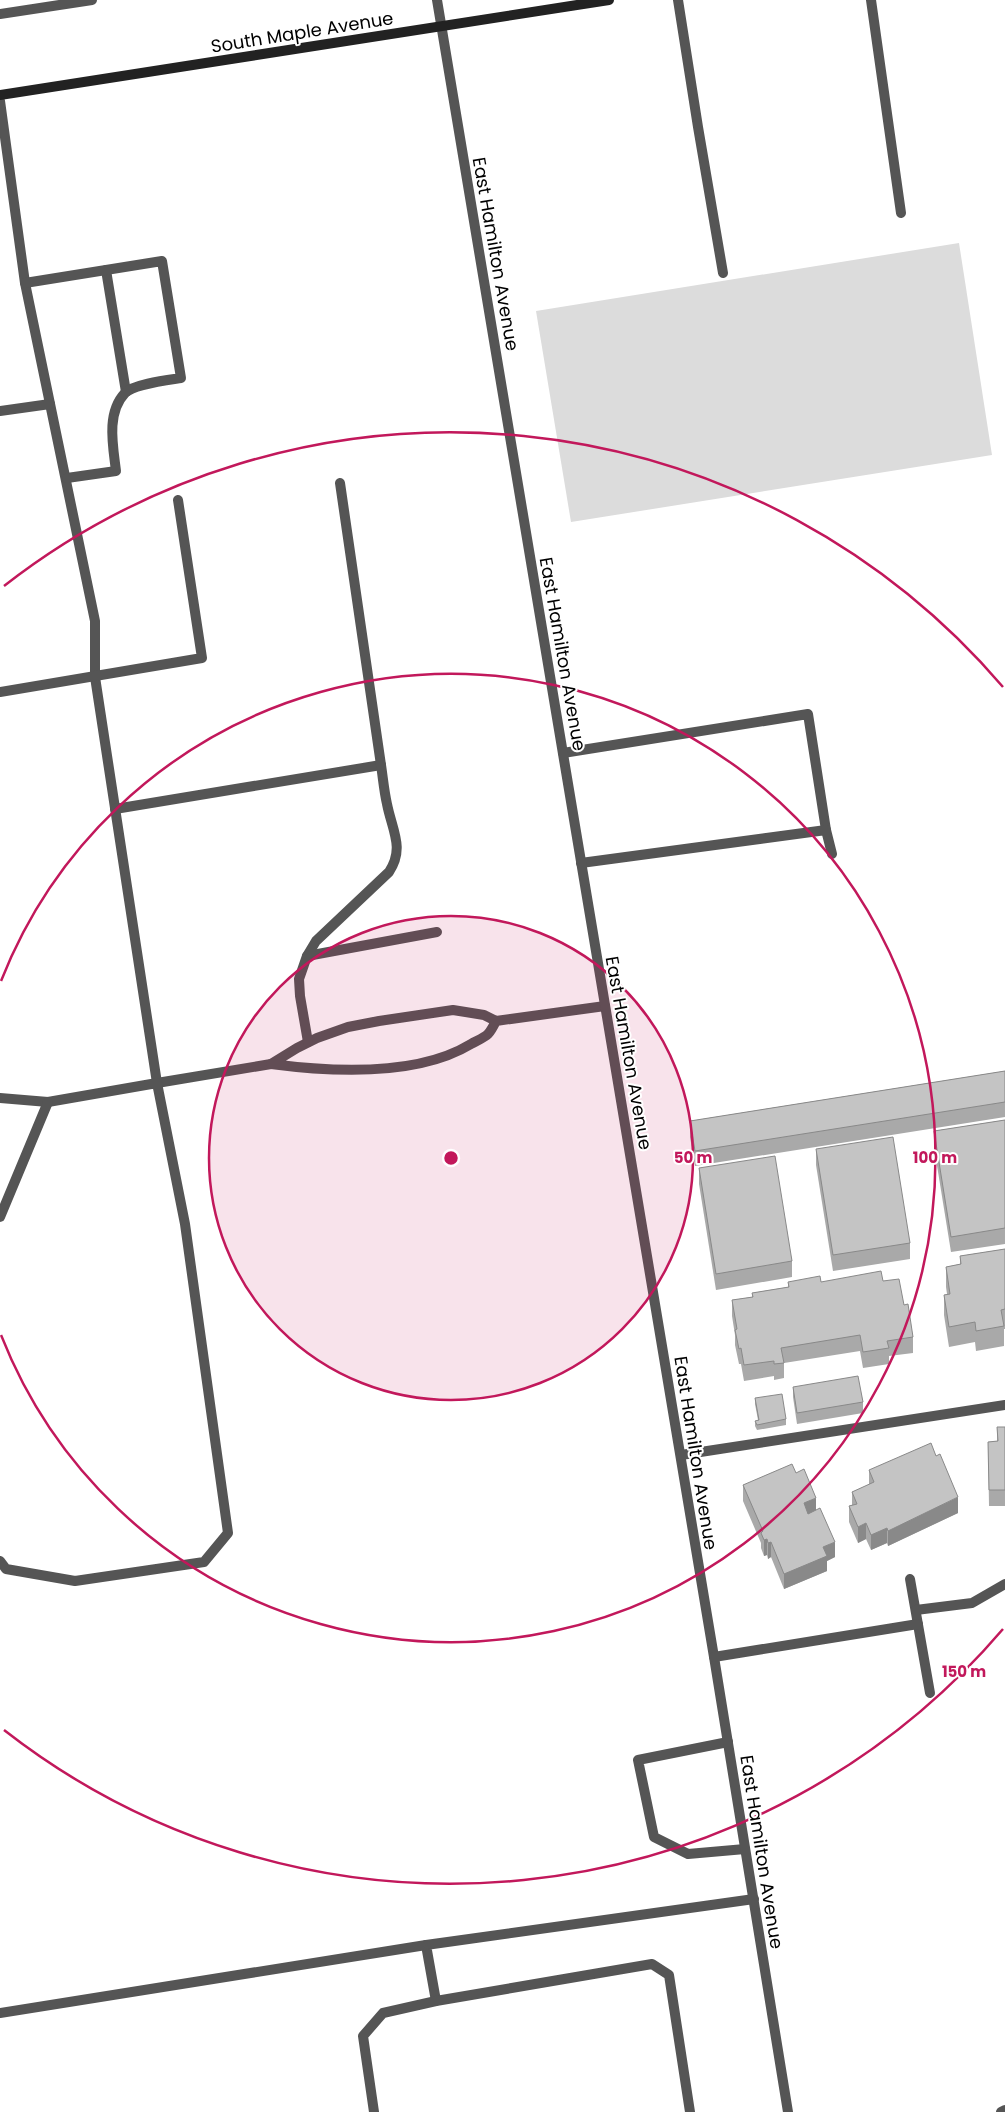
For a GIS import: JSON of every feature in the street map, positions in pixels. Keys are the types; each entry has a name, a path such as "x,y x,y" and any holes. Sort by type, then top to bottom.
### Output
{"main road":[{"name":"South Maple Avenue","path":"0,95 609,0"}],"street":[{"path":"0,14 92,0"},
{"name":"East Hamilton Avenue","path":"437,0 714,1657 788,2112"},
{"path":"678,0 724,273"},
{"path":"871,0 901,214"},
{"path":"0,101 25,283 95,621 95,677 157,1083 185,1224 228,1533 204,1562 75,1581 6,1568 0,1560"},
{"path":"25,283 162,261 181,378 165,380 126,392 114,410 113,440 116,471 66,478"},
{"path":"106,270 126,392"},
{"path":"0,411 50,404"},
{"path":"308,1042 299,979 307,956 316,941 389,872 396,862 398,847 387,806 340,483"},
{"path":"0,692 202,658 178,500"},
{"path":"563,753 808,714 826,830 832,854"},
{"path":"115,809 381,765"},
{"path":"581,863 826,830"},
{"path":"307,956 436,932"},
{"path":"271,1064 308,1042 356,1026 401,1017 453,1010 484,1015 496,1021 605,1006"},
{"path":"0,1098 48,1102 271,1064 303,1068 345,1069 408,1065 438,1059 463,1049 488,1034 496,1021"},
{"path":"0,1217 48,1102"},
{"path":"680,1455 1005,1405"},
{"path":"910,1579 930,1693"},
{"path":"916,1610 972,1603 1005,1584"},
{"path":"714,1657 918,1624"},
{"path":"728,1742 638,1760 654,1836 688,1854 745,1849"},
{"path":"0,2013 426,1945 754,1899"},
{"path":"426,1945 436,2001"},
{"path":"374,2112 363,2036 382,2013 436,2001 652,1964 669,1975 690,2112"},
{"path":"1001,2112 1005,2110"}],"shaded area":[{"path":"959,243 992,455 571,522 536,311"}],"building":[{"path":"1005,1071 1005,1102 695,1151 690,1121"},
{"path":"1005,1120 1005,1228 951,1237 934,1131"},
{"path":"893,1137 910,1243 833,1255 816,1149"},
{"path":"775,1156 792,1261 716,1274 699,1168"},
{"path":"1005,1249 1005,1309 1001,1310 1004,1326 976,1331 975,1322 949,1327 944,1295 950,1294 946,1267 961,1264 960,1256"},
{"path":"881,1271 883,1281 899,1279 904,1305 908,1304 913,1337 887,1341 889,1348 863,1352 860,1335 781,1348 784,1363 774,1364 774,1361 744,1365 735,1330 737,1329 732,1300 753,1297 752,1293 789,1287 788,1282 820,1276 821,1282"},
{"path":"858,1376 863,1402 797,1413 793,1387"},
{"path":"782,1394 786,1419 757,1425 755,1421 759,1420 755,1398"},
{"path":"997,1427 1005,1427 1005,1490 989,1490 988,1442 998,1441"},
{"path":"931,1443 936,1456 940,1454 958,1497 888,1531 887,1528 871,1535 866,1523 858,1527 849,1506 857,1504 852,1492 874,1482 869,1470"},
{"path":"792,1464 796,1473 804,1469 816,1498 804,1503 808,1514 820,1508 835,1542 823,1547 827,1556 784,1574 771,1542 768,1543 767,1539 764,1540 761,1533 763,1531 743,1485"}]}
